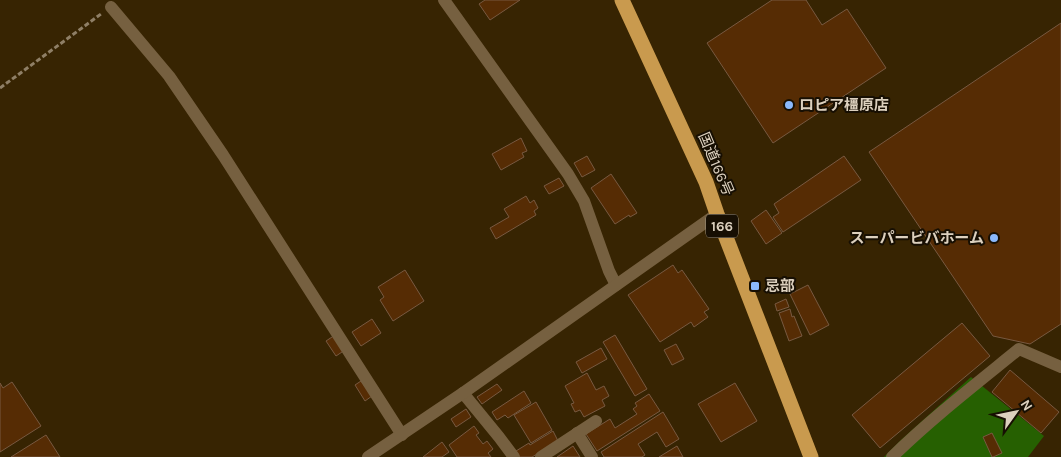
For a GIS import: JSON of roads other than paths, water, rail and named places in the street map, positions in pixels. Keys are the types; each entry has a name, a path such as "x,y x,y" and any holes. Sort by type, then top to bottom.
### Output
{"highway":[{"name":"国道166号","path":"622,0 706,182 811,457"}],"street":[{"path":"444,0 568,174 584,201 609,271 616,285"},
{"path":"111,7 169,76 217,147 402,435"},
{"path":"368,457 463,393 718,214"},
{"path":"892,457 1019,349 1061,367"},
{"path":"463,393 514,457"},
{"path":"541,457 596,421"},
{"path":"577,434 592,457"}],"place":[{"name":"ロピア橿原店","path":"789,105"},
{"name":"スーパービバホーム","path":"994,238"},
{"name":"忌部","path":"755,286"}]}
